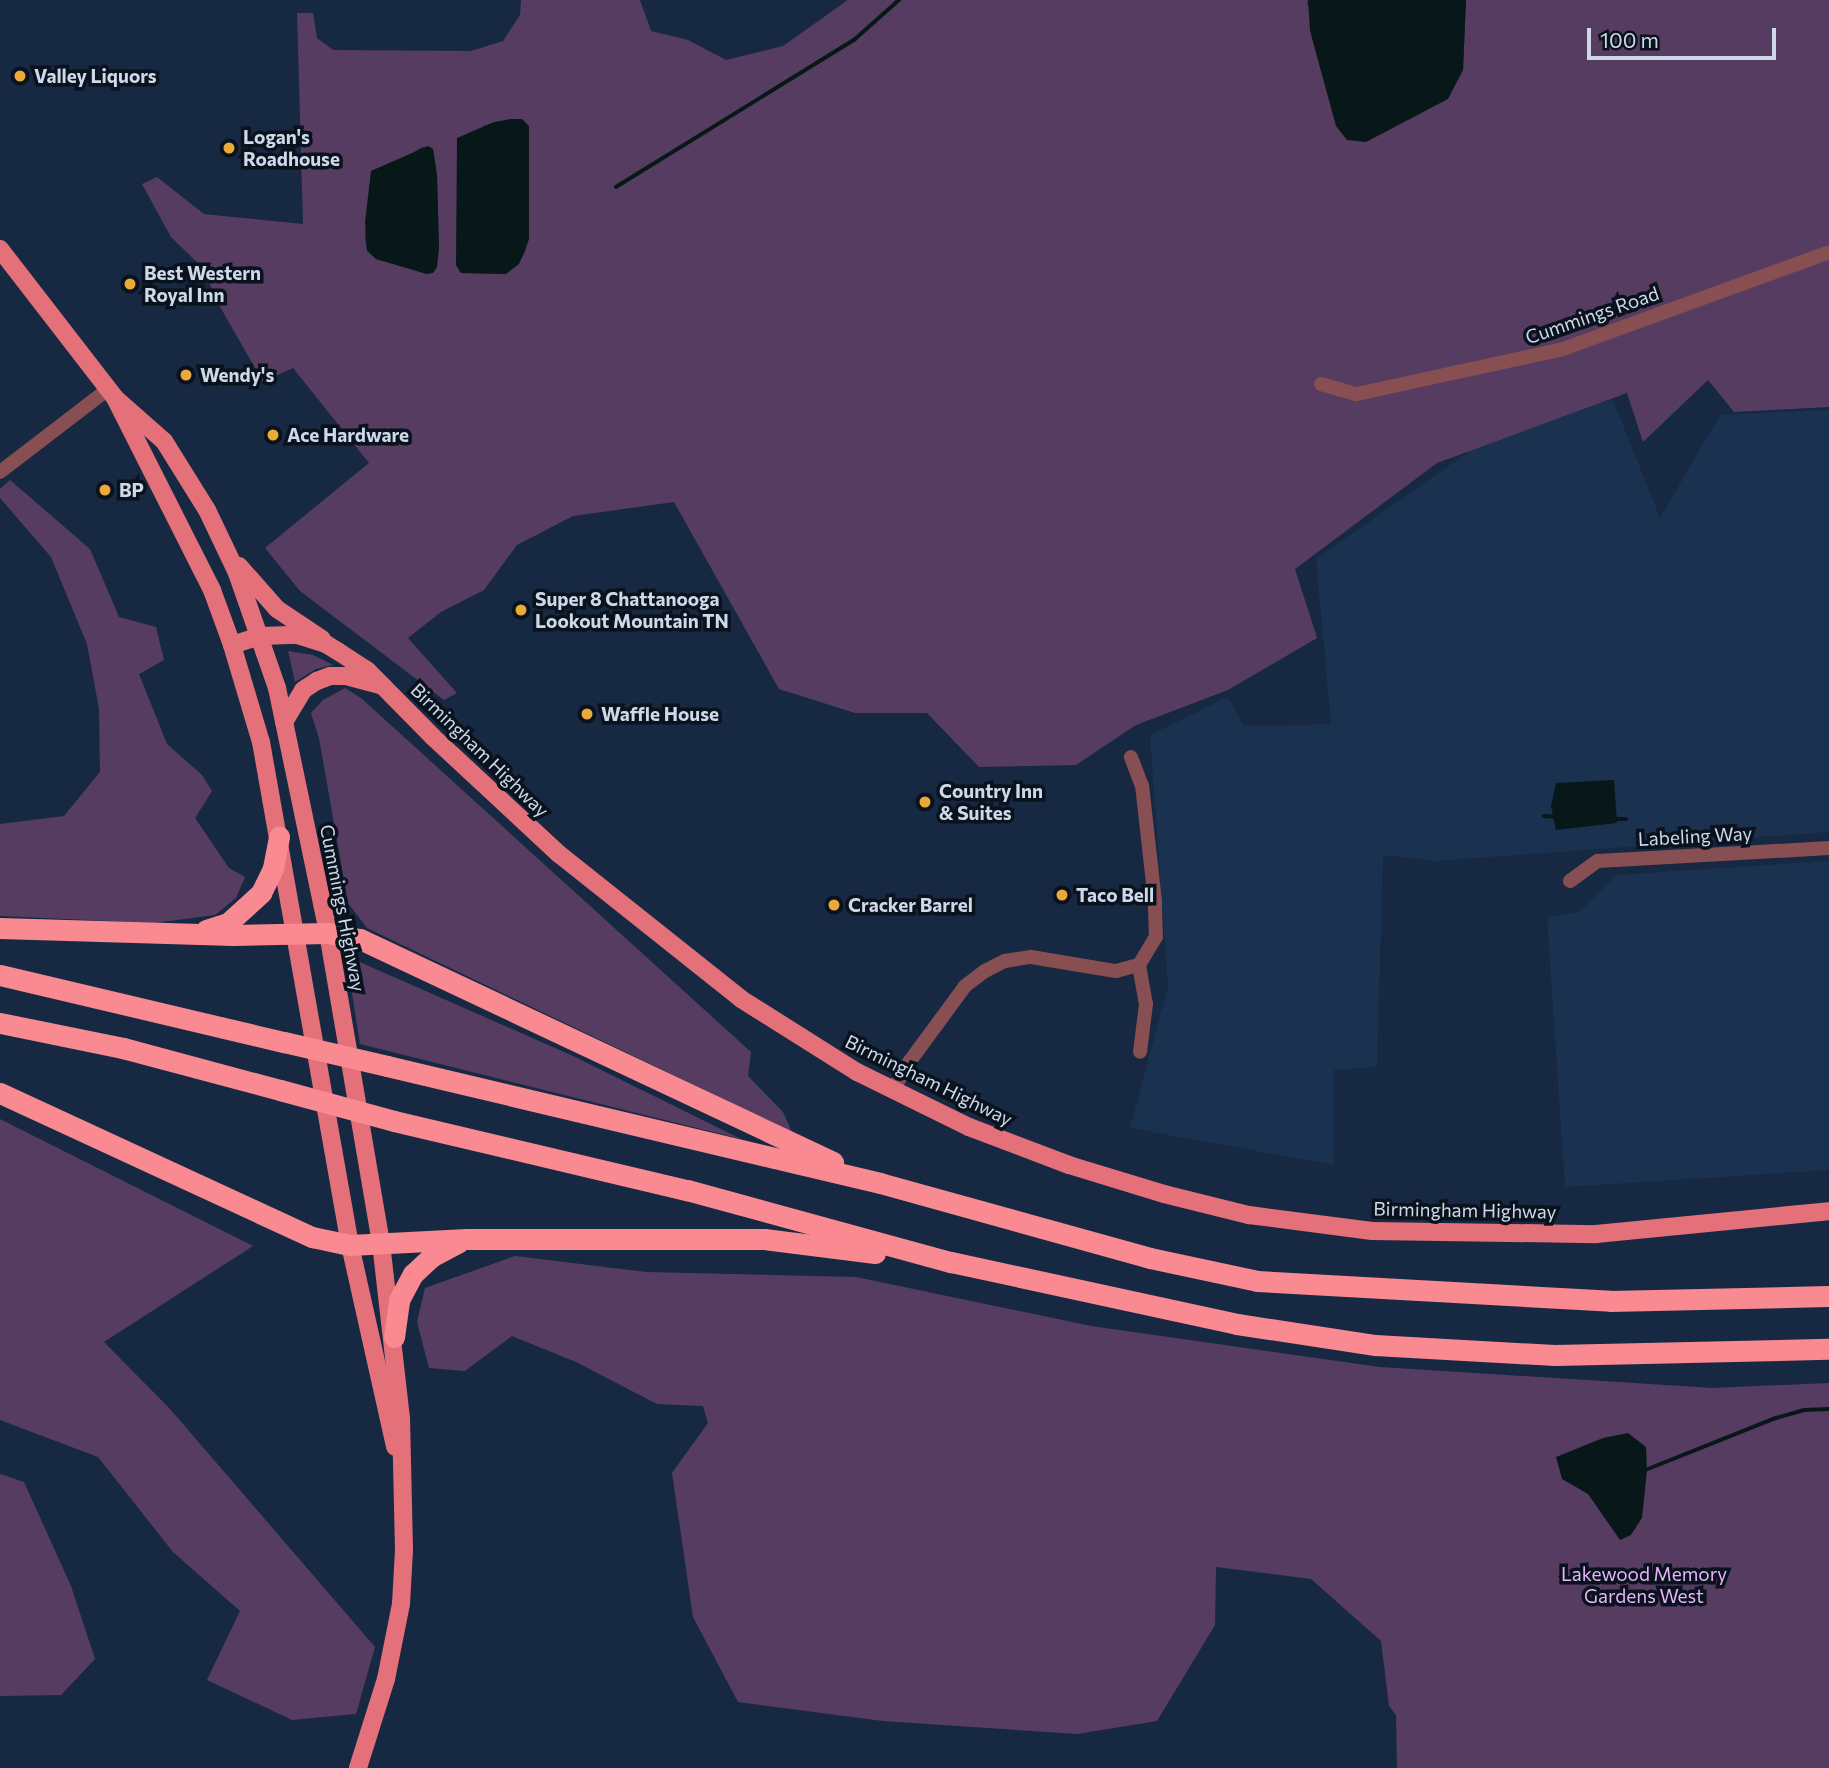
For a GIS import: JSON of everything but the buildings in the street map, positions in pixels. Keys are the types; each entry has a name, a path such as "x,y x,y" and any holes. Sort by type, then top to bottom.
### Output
{"highway":[{"path":"195,933 228,923 261,892 273,868 279,837"},
{"path":"0,928 298,936 328,933 360,939 711,1107 880,1183"},
{"path":"0,975 880,1183 1150,1258 1257,1281 1610,1301 1829,1296"},
{"path":"0,1023 123,1048 394,1121 687,1190 951,1262 1237,1324 1375,1345 1555,1355 1829,1349"},
{"path":"0,1093 312,1237 350,1245 467,1239 764,1239 951,1262"},
{"path":"394,1337 398,1300 413,1273 431,1257 467,1239"}],"main road":[{"name":"Cummings Highway","path":"0,249 112,393 164,441 207,510 260,636 284,722 328,933 381,1243 394,1337 401,1418 404,1537 401,1604 386,1679 358,1768"},
{"name":"Cummings Highway","path":"112,393 212,590 232,645 261,742 298,936 350,1245 401,1471"},
{"path":"226,550 276,609 299,622 339,652"},
{"name":"Birmingham Highway","path":"232,645 260,636 296,635 326,644 339,652 367,670 559,855 741,999 856,1072 982,1132 1069,1166 1152,1191 1249,1215 1372,1231 1595,1234 1829,1211"},
{"path":"284,722 303,690 330,676 346,676 384,687"}],"street":[{"name":"Cummings Road","path":"1321,384 1357,394 1563,349 1829,253"},
{"path":"0,472 112,393"},
{"path":"1131,757 1142,786 1156,937 1139,965 1146,1004 1140,1052"},
{"name":"Labeling Way","path":"1570,881 1598,861 1829,848"},
{"path":"893,1090 910,1061 965,986 1004,961 1031,957 1116,971 1139,965"}],"shaded area":[{"path":"1308,0 1466,0 1463,70 1448,99 1366,142 1347,140 1336,126 1310,31"},
{"path":"522,119 529,126 529,239 519,264 506,274 461,273 456,265 457,138 494,122"},
{"path":"428,146 433,149 437,175 439,249 437,267 433,273 427,274 376,259 367,250 365,222 371,171"},
{"path":"1613,400 1660,518 1720,415 1829,410 1829,832 1434,861 1383,855 1377,1067 1334,1070 1334,1165 1130,1128 1168,987 1150,735 1228,697 1244,726 1331,724 1316,559 1507,425"},
{"path":"1614,780 1617,823 1556,830 1551,806 1556,783"},
{"path":"1829,861 1829,1170 1565,1187 1547,917 1579,912 1617,875"},
{"path":"1628,1433 1646,1447 1647,1470 1642,1518 1631,1535 1620,1540 1588,1494 1562,1479 1556,1457 1603,1438"}],"green space":[{"path":"521,0 640,0 651,31 688,40 726,60 783,46 848,0 1308,0 1307,4 1463,70 1466,0 1829,0 1829,407 1734,412 1708,380 1643,442 1627,393 1437,463 1295,569 1317,638 1228,690 1136,725 1076,765 979,767 927,713 855,713 779,689 674,502 573,516 517,545 484,590 441,612 408,638 457,693 444,700 300,591 265,548 369,463 293,368 263,382 215,298 205,270 171,237 142,184 157,177 204,214 303,224 297,13 313,13 317,38 333,50 471,51 503,41 520,15","holes":["511,119 506,274 461,273 456,265 457,250 483,126","422,147 433,149 437,175 439,249 427,274 376,259 367,251 365,238 371,171 403,159"]},
{"path":"10,480 90,549 119,617 156,627 164,660 139,674 167,744 202,775 212,791 195,818 229,868 245,877 236,898 215,915 154,923 0,916 0,824 64,816 100,772 99,709 87,644 51,557 0,498 0,489"},
{"path":"288,651 313,655 333,665 316,669 295,682"},
{"path":"345,688 361,698 751,1052 748,1076 783,1112 792,1132 367,928 348,903 319,738 311,713 323,700"},
{"path":"346,956 571,1055 741,1139 360,1044"},
{"path":"0,1119 253,1246 104,1342 170,1409 375,1647 356,1714 292,1720 207,1680 240,1611 173,1552 98,1457 0,1420"},
{"name":"Lakewood Memory Gardens West","path":"515,1256 646,1272 856,1277 1091,1326 1380,1367 1712,1388 1829,1383 1829,1768 1397,1768 1396,1715 1389,1706 1381,1641 1311,1579 1216,1567 1215,1625 1157,1721 1077,1734 883,1721 738,1702 693,1617 672,1473 708,1423 703,1406 657,1404 576,1362 512,1336 465,1371 429,1368 417,1322 425,1288"},
{"path":"0,1474 24,1482 71,1586 95,1659 61,1695 0,1696"}],"waterway":[{"path":"616,187 854,40 899,0"},
{"path":"1544,816 1556,817"},
{"path":"1612,819 1626,819"},
{"path":"1643,1471 1773,1419 1804,1410 1829,1409"}],"place":[{"name":"Valley Liquors","path":"20,76"},
{"name":"Logan's Roadhouse","path":"229,148"},
{"name":"Best Western Royal Inn","path":"130,284"},
{"name":"Wendy's","path":"186,375"},
{"name":"Ace Hardware","path":"273,435"},
{"name":"BP","path":"105,490"},
{"name":"Super 8 Chattanooga Lookout Mountain TN","path":"521,610"},
{"name":"Waffle House","path":"587,714"},
{"name":"Country Inn & Suites","path":"925,802"},
{"name":"Taco Bell","path":"1062,895"},
{"name":"Cracker Barrel","path":"834,905"}]}
